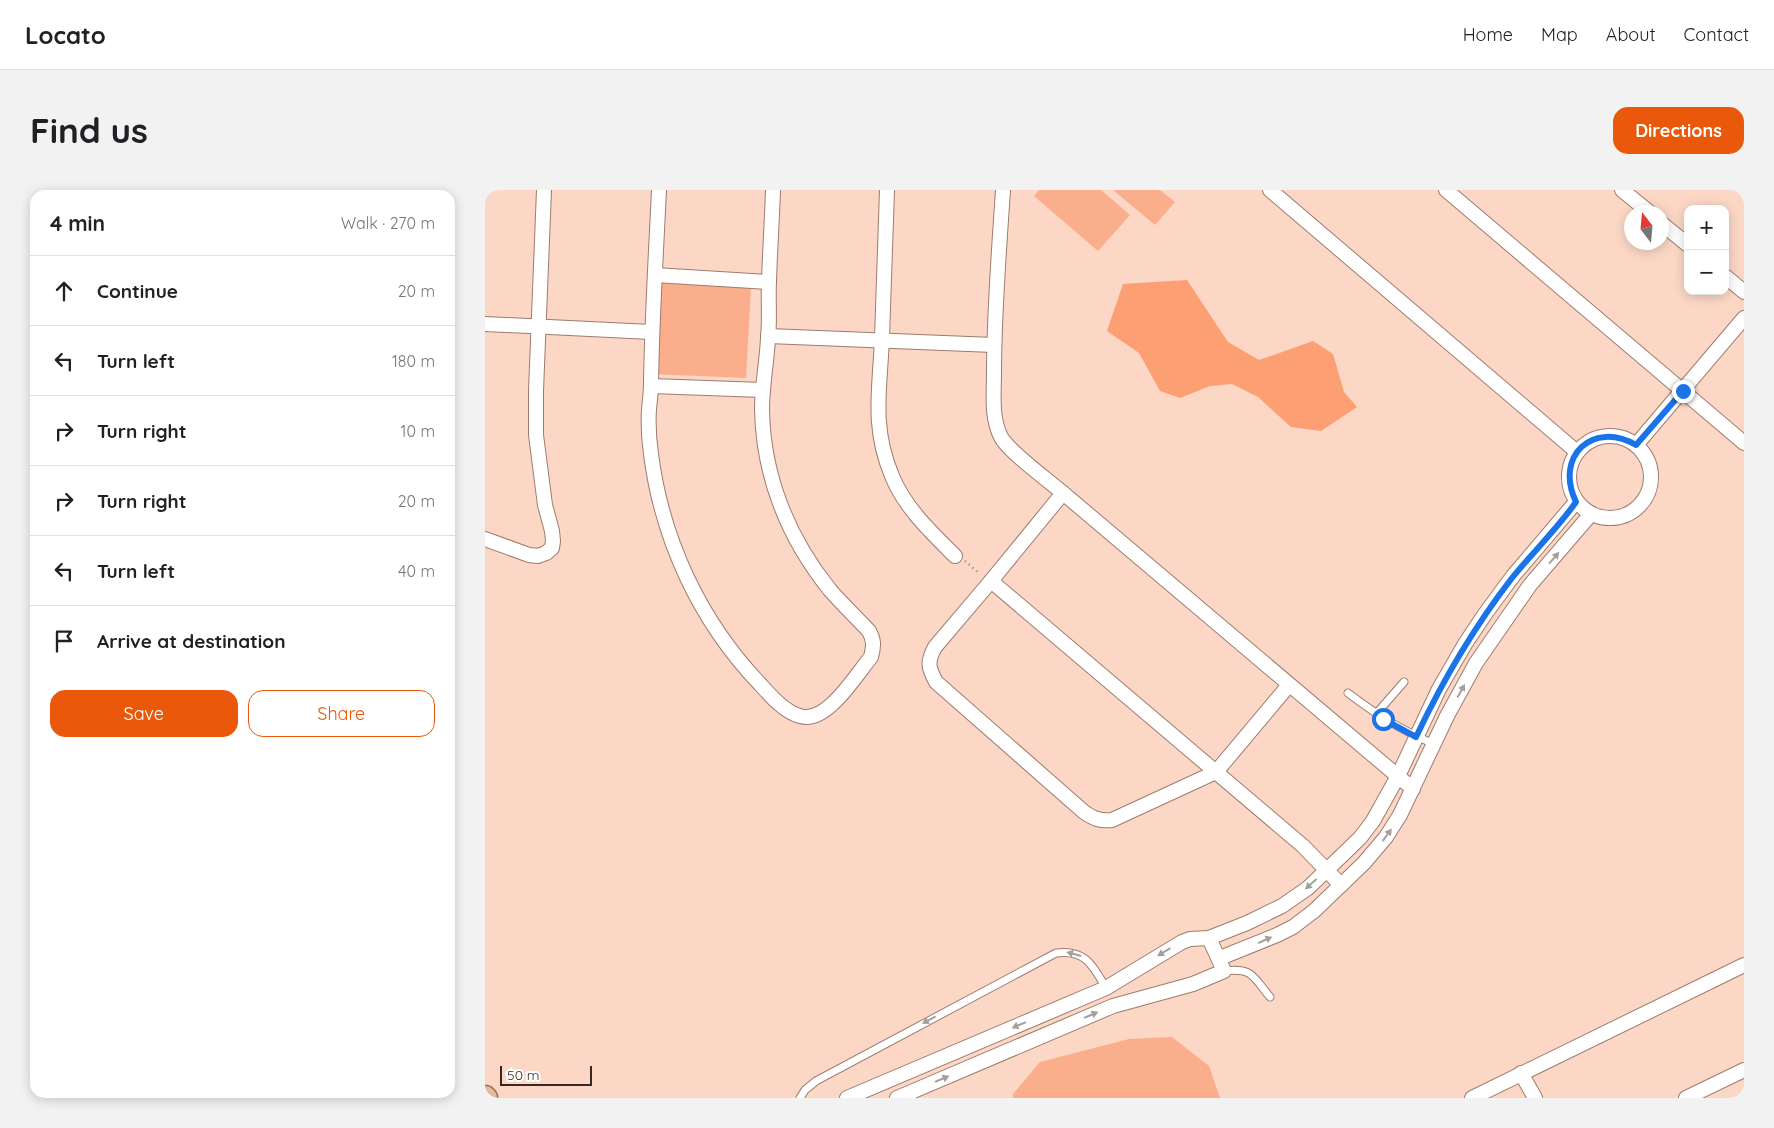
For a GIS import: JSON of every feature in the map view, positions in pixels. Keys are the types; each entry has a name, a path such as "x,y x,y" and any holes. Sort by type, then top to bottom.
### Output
{"street":[{"path":"485,540 529,555 538,556 546,553 551,548 553,541 545,505 536,435 538,325 544,190"},
{"path":"659,190 651,332 649,411 651,453 665,519 685,575 701,607 722,639 743,667 790,712 801,717 812,717 823,713 833,704 871,656 874,648 873,639 869,631 830,590 809,561 776,496 765,445 762,407 769,336 773,190"},
{"path":"887,190 882,341 878,392 878,424 882,449 892,477 907,504 924,525 955,556"},
{"path":"1003,190 994,344 994,399 996,423 1001,438 1289,685 1413,788"},
{"path":"1270,190 1577,452"},
{"path":"1446,190 1744,443"},
{"path":"1622,190 1640,205"},
{"path":"1669,230 1684,242"},
{"path":"655,275 769,282"},
{"path":"1729,279 1744,292"},
{"path":"1636,445 1744,318"},
{"path":"485,324 538,325 651,332"},
{"path":"769,336 994,344"},
{"path":"651,386 763,390"},
{"path":"1599,437 1625,438 1636,445 1645,455 1650,468 1651,481 1648,494 1640,505 1630,513 1617,518 1604,518 1591,514 1576,502 1570,489 1568,476 1570,463 1577,452 1587,443 1599,437"},
{"path":"1063,493 991,582 935,647 929,659 930,671 936,682 1084,812 1101,821 1112,820 1216,772 1289,685"},
{"path":"847,1098 1106,988 1182,942 1196,938 1209,938 1247,923 1282,906 1308,888 1347,851 1373,821 1399,776 1439,689 1485,614 1513,576 1576,502"},
{"path":"897,1098 1113,1006 1193,984 1256,944 1293,927 1315,911 1364,863 1386,836 1400,815 1447,716 1476,663 1530,584 1591,514"},
{"path":"991,582 1303,846 1341,885"},
{"path":"1209,938 1222,964"},
{"path":"1472,1098 1521,1072 1744,965"},
{"path":"1106,988 1113,1006"},
{"path":"1686,1098 1744,1070"},
{"path":"1521,1072 1535,1098"}],"lane":[{"path":"1377,714 1404,682"},
{"path":"1348,693 1377,714 1416,737 1434,744"},
{"path":"800,1098 805,1090 816,1081 1056,953 1067,952 1084,957 1094,967 1106,988"},
{"path":"1222,964 1248,971 1270,997"}],"path":[{"path":"955,556 963,559 991,582"}],"shaded area":[{"path":"1039,190 1101,190 1130,215 1098,251 1034,196"},
{"path":"1113,190 1160,190 1175,202 1155,225"},
{"path":"1187,280 1228,342 1259,360 1313,341 1333,354 1344,392 1357,407 1321,431 1291,427 1258,397 1232,384 1210,386 1180,398 1160,391 1139,353 1107,331 1123,284"},
{"path":"655,281 751,286 746,378 651,374"},
{"path":"1172,1037 1209,1066 1220,1098 1013,1098 1013,1094 1040,1062 1129,1039"}],"route":[{"path":"1383,719 1416,737 1455,660 1485,614 1513,576 1576,502 1570,489 1568,476 1570,463 1577,452 1587,443 1599,437 1625,438 1636,445 1683,391"}]}
